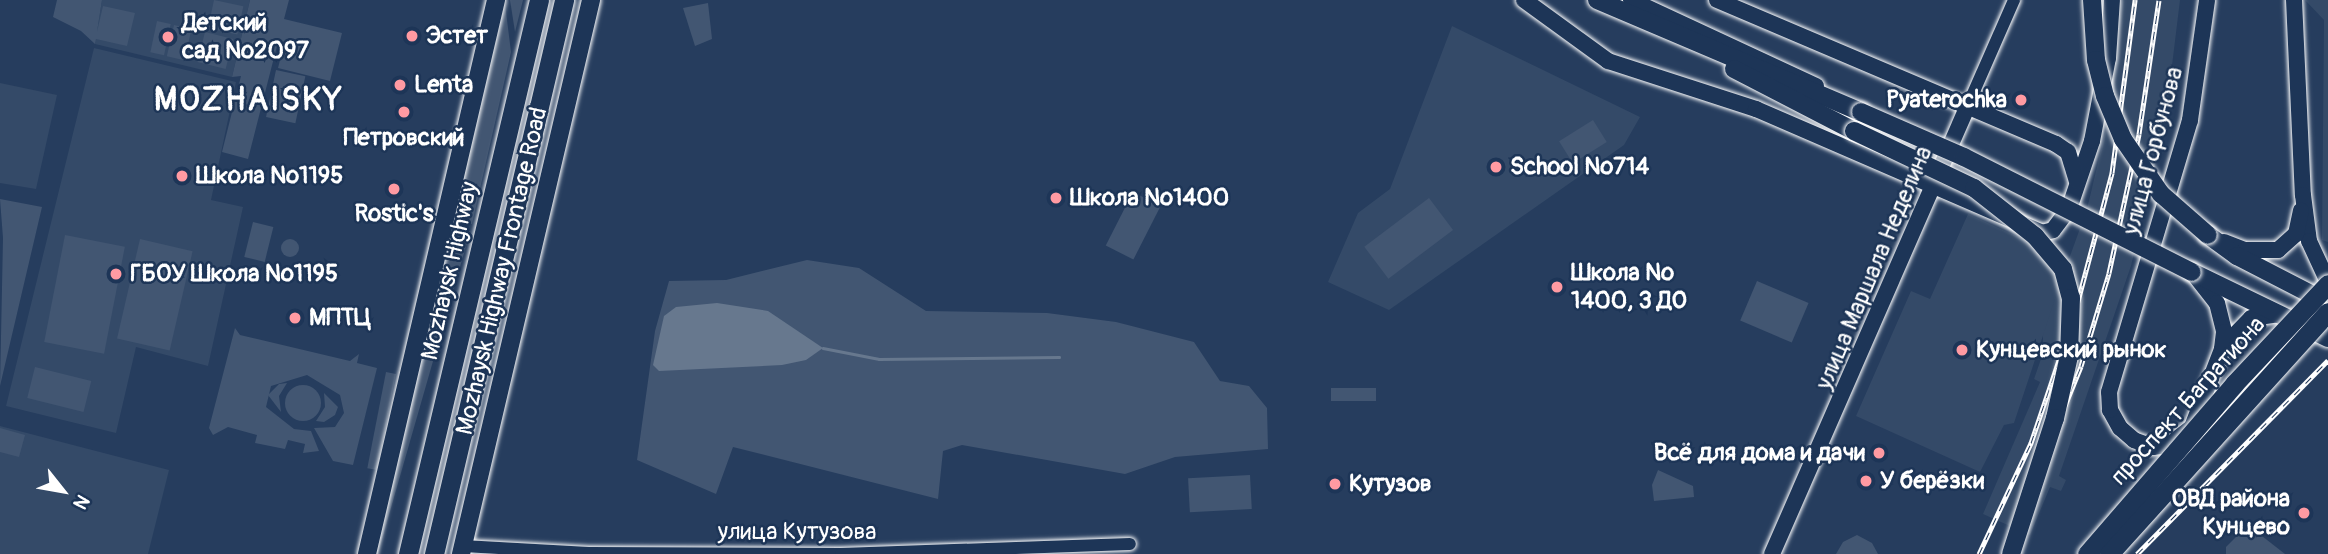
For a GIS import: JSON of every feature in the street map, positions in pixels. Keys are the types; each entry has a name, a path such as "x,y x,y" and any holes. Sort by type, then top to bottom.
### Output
{"main road":[{"path":"367,554 496,0"},
{"name":"Mozhaysk Highway","path":"408,554 539,0"},
{"name":"Mozhaysk Highway","path":"434,554 564,0"},
{"name":"Mozhaysk Highway Frontage Road","path":"462,550 591,0"},
{"path":"1597,0 1964,157 2328,338"},
{"path":"2092,0 2096,60 2105,96 2123,139 2161,194 2236,256 2328,303"},
{"path":"1658,26 1854,131 1984,194 2035,236 2063,269 2071,298 2070,356 2055,418 2011,554"},
{"name":"проспект Багратиона","path":"2087,554 2234,384 2328,283"},
{"name":"проспект Багратиона","path":"2109,554 2328,312"}],"street":[{"path":"1524,0 1591,52 1634,70 1756,109 2042,233 2061,222 2076,190 2092,141 2108,58 2112,0"},
{"path":"1631,0 1783,67 1842,104"},
{"path":"1717,0 1968,104 2056,144 2086,148 2092,141"},
{"name":"улица Маршала Неделина","path":"1772,554 1935,188 1968,104 2014,0"},
{"name":"улица Горбунова","path":"2207,0 2190,120 2114,372 2110,410 2119,428 2134,440 2153,447 2169,445 2183,437 2201,412 2222,349"},
{"path":"2294,0 2302,195 2309,241 2328,283"},
{"path":"2056,144 2074,163 2076,190"},
{"path":"2208,235 2245,250 2278,250 2296,234 2302,195"},
{"path":"2192,272 2217,303 2224,332 2222,349"},
{"path":"2222,349 2242,323 2262,314 2280,314"},
{"name":"улица Кутузова","path":"462,550 841,554 1130,544"}],"shaded area":[{"path":"57,0 102,0 97,32 103,6 135,13 127,46 96,39 95,44 81,31 53,17"},
{"name":"Детский сад №2097","path":"102,0 250,0 232,77 95,44"},
{"path":"214,0 243,6 237,35 208,28"},
{"path":"250,0 289,0 284,19 342,33 330,81 278,68 284,44 278,42 248,159 222,152 241,76 232,77"},
{"path":"510,0 523,0 515,32"},
{"path":"2122,0 2180,0 2165,123 2131,266 2059,476 2066,480 2061,491 2050,487 2030,535 1983,514 2040,382 2034,379 2043,353 2043,331 2087,209 2107,125"},
{"path":"2305,0 2328,0 2328,242 2322,240 2324,20"},
{"path":"708,3 712,39 695,46 683,8"},
{"path":"505,4 511,52 472,224 454,219"},
{"path":"157,21 171,24 164,55 150,52"},
{"path":"174,25 192,29 184,60 167,56"},
{"name":"School №714","path":"1452,26 1640,117 1624,145 1389,310 1328,282 1358,213 1390,189"},
{"path":"205,32 233,39 226,69 198,62"},
{"name":"ГБОУ Школа №1195","path":"94,48 236,82 211,200 243,207 208,366 136,347 116,433 6,406"},
{"path":"276,70 305,76 295,123 266,117"},
{"path":"0,83 57,95 36,189 0,183"},
{"path":"1593,120 1607,142 1573,163 1559,141"},
{"path":"1133,192 1161,206 1133,260 1106,245"},
{"path":"1429,198 1453,230 1388,279 1364,247"},
{"path":"0,199 42,207 0,386 3,238"},
{"name":"Кунцевский рынок","path":"1968,214 2068,260 2014,423 2004,425 1980,472 1856,416 1911,291 1930,299"},
{"path":"253,222 273,227 265,262 244,257"},
{"path":"452,226 470,231 378,554 359,550"},
{"path":"65,235 125,247 104,354 44,342"},
{"path":"140,239 193,251 170,351 117,338"},
{"path":"286,239 294,239 299,248 297,255 286,257 281,252 281,244"},
{"path":"807,260 859,268 926,311 1047,313 1116,322 1194,342 1220,381 1249,386 1267,408 1268,449 1175,457 1125,474 962,445 943,451 938,499 733,447 716,494 637,460 655,331 669,281 726,280"},
{"path":"1757,281 1809,303 1792,342 1740,321"},
{"path":"717,303 768,311 823,348 806,360 782,365 659,371 653,365 664,316 676,307"},
{"path":"235,328 240,335 350,361 359,354 357,363 377,368 353,465 333,461 314,428 335,427 344,413 340,395 307,375 271,386 266,407 294,429 311,431 319,451 303,453 305,444 288,440 285,449 255,443 257,435 228,427 213,435 209,428"},
{"path":"35,367 91,381 84,412 27,398"},
{"path":"386,372 396,374 377,470 367,468"},
{"path":"287,383 279,396 281,412 268,395 279,384"},
{"path":"303,385 316,390 321,403 316,416 303,421 290,416 285,403 290,390"},
{"path":"1331,388 1376,388 1376,401 1331,401"},
{"path":"324,393 338,407 335,415 324,422 316,421 325,407"},
{"path":"0,426 169,470 148,554 0,554"},
{"path":"0,428 25,435 19,457 0,452"},
{"path":"1658,470 1693,486 1694,497 1654,501 1652,485"},
{"path":"1250,475 1252,509 1190,512 1188,478"},
{"path":"2246,527 2253,529 2285,554 2226,554 2226,547"},
{"path":"1857,535 1872,543 1878,554 1836,554 1843,542"}],"waterway":[{"path":"823,348 879,359 1059,357"}],"railway":[{"path":"1979,554 2031,443 2074,316 2112,173 2135,0"},
{"path":"2004,554 2081,366 2109,273 2139,134 2159,0"},
{"path":"2137,554 2328,360"}],"place":[{"name":"Эстет","path":"412,36"},
{"name":"Детский сад №2097","path":"168,37"},
{"name":"Lenta","path":"400,85"},
{"name":"Pyaterochka","path":"2021,100"},
{"name":"Петровский","path":"404,112"},
{"name":"School №714","path":"1496,167"},
{"name":"Школа №1195","path":"182,176"},
{"name":"Rostic's","path":"394,189"},
{"name":"Школа №1400","path":"1056,198"},
{"name":"ГБОУ Школа №1195","path":"116,274"},
{"name":"Школа № 1400, 3 ДО","path":"1557,287"},
{"name":"МПТЦ","path":"295,318"},
{"name":"Кунцевский рынок","path":"1962,350"},
{"name":"Всё для дома и дачи","path":"1879,453"},
{"name":"У берёзки","path":"1866,481"},
{"name":"Кутузов","path":"1335,484"},
{"name":"ОВД района Кунцево","path":"2304,513"}],"district":[{"name":"MOZHAISKY","path":"249,100"}]}
